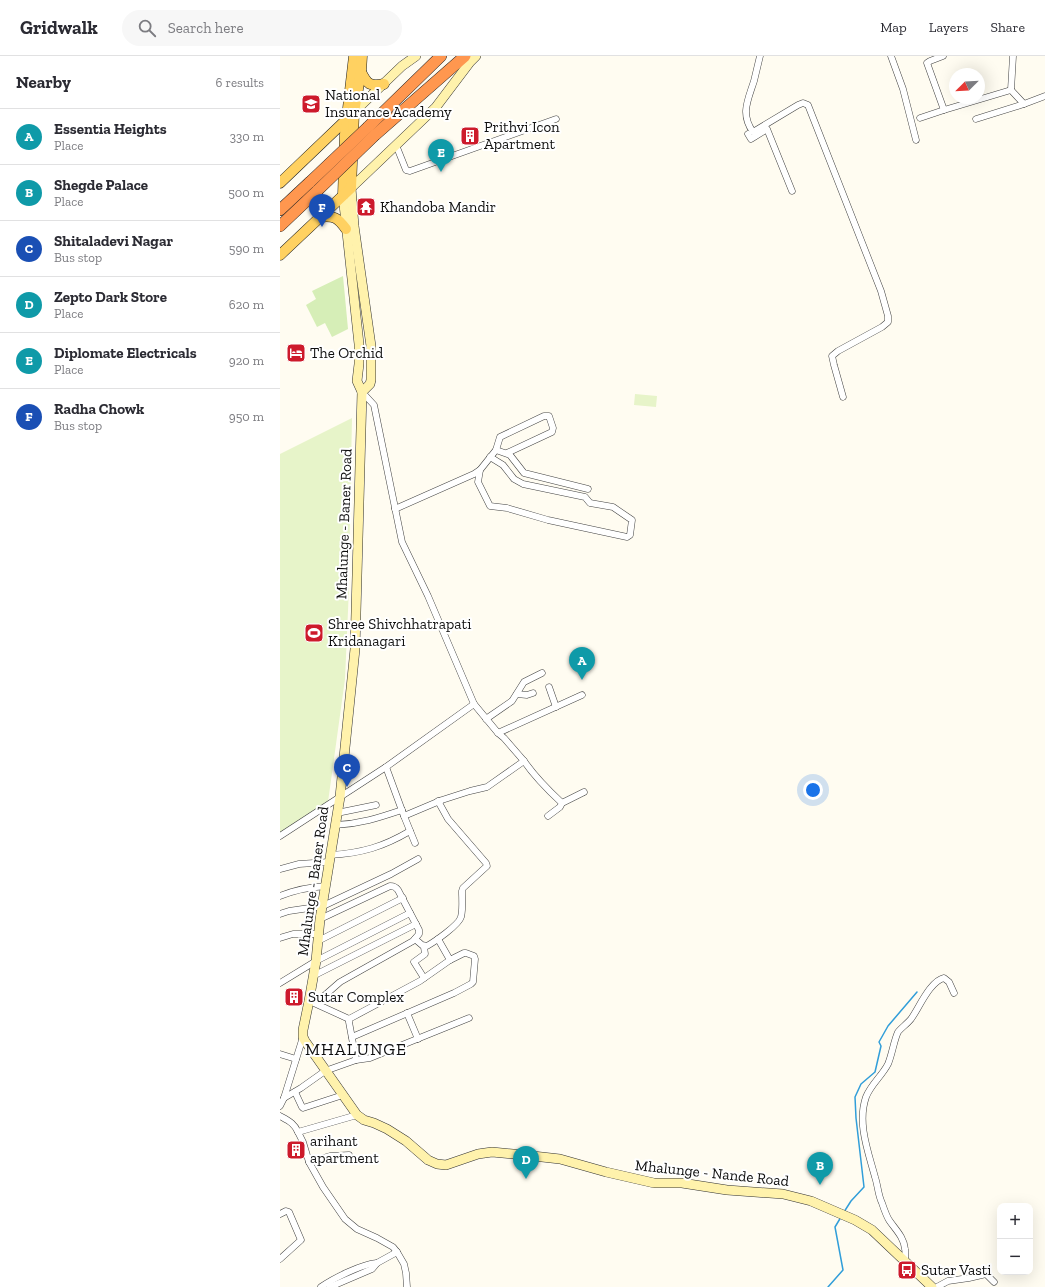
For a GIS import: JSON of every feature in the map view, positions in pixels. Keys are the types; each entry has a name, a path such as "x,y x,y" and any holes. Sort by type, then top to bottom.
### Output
{"highway":[{"path":"280,226 314,186 372,130 440,56"},
{"path":"372,130 469,57"},
{"path":"280,210 314,186"}],"main road":[{"path":"351,188 350,116 354,56"},
{"path":"343,195 345,134 361,72 362,56"},
{"path":"280,183 402,66 416,56"},
{"path":"280,256 436,107 469,57"},
{"path":"361,72 365,80 370,84 384,84"},
{"name":"Mhalunge - Baner Road","path":"351,188 354,226 372,358 370,384 362,392"},
{"name":"Mhalunge - Baner Road","path":"303,1037 302,1030 313,1002 313,976 320,919 340,797 355,649 362,392 357,381 359,344 343,195"},
{"path":"320,217 328,216 337,219 346,229"},
{"path":"353,295 363,294"},
{"path":"303,1037 356,1115"},
{"name":"Mhalunge - Nande Road","path":"356,1115 364,1120 387,1129 406,1141 428,1160 437,1164 446,1165 478,1154 492,1152 560,1159 606,1172 654,1183 682,1184 727,1190 783,1194 811,1201 855,1220 872,1230 932,1287"}],"street":[{"path":"760,56 753,83 748,94 746,115 748,125 753,132 798,105 803,103 808,105 881,291 888,316 888,322 882,327 838,351 832,356 843,397"},
{"path":"891,56 916,140"},
{"path":"943,56 927,63 944,110"},
{"path":"1013,56 1011,90 1024,104"},
{"path":"920,118 1011,90"},
{"path":"976,119 1045,96"},
{"path":"396,145 406,170 410,171 556,119"},
{"path":"748,134 750,139 767,129 792,191"},
{"path":"362,392 374,405 402,542 428,596 474,704 524,761 539,781 562,803"},
{"path":"395,509 474,474 480,470 496,450 498,440 503,434 544,416 549,416 553,428 552,432 507,453"},
{"path":"496,450 507,453 524,473 588,489"},
{"path":"480,470 478,482 490,506 507,508 548,520 627,538 630,535 632,520 613,507 590,503 586,497 523,484 514,480 503,466 490,457"},
{"path":"486,719 512,701 524,682 542,673"},
{"path":"549,687 556,707"},
{"path":"517,694 527,695 533,693"},
{"path":"498,733 582,695"},
{"path":"280,836 386,767 474,704"},
{"path":"335,825 373,820 403,813 470,791 487,787 524,761"},
{"path":"386,767 414,843"},
{"path":"548,816 560,807 562,803 584,792"},
{"path":"424,946 427,946 438,939 461,919 463,888 487,866 448,819 438,801"},
{"path":"337,813 376,805"},
{"path":"280,869 372,848 393,841 410,831"},
{"path":"280,914 289,911 322,906 391,874 418,859"},
{"path":"280,896 307,888 326,886"},
{"path":"320,919 390,886 396,887 419,930 419,934 415,939 340,982 313,1002 349,1019"},
{"path":"280,938 293,934 318,937 403,898"},
{"path":"280,983 316,961 410,913"},
{"path":"313,976 416,924"},
{"path":"415,939 424,946 425,954 414,962 424,978"},
{"path":"438,939 450,960"},
{"path":"349,1019 424,978 450,960 464,953 474,956 475,959 472,984 352,1037"},
{"path":"904,1261 905,1248 880,1199 876,1178 866,1146 862,1120 866,1098 872,1084 880,1077 888,1063 898,1033 907,1024 934,984 941,978 944,978 949,982 954,993"},
{"path":"407,1013 418,1039"},
{"path":"284,1098 295,1092 325,1070 356,1060 370,1058 469,1018"},
{"path":"349,1019 356,1060"},
{"path":"280,1106 284,1098 303,1037"},
{"path":"280,1054 296,1059"},
{"path":"295,1092 303,1108 343,1095"},
{"path":"298,1132 356,1115"},
{"path":"280,1116 295,1125 303,1142 309,1162 323,1187 345,1220 357,1229 393,1247 397,1252 404,1264 407,1287"},
{"path":"309,1162 330,1156 349,1155"},
{"path":"280,1214 286,1211 290,1214 301,1240 280,1259"},
{"path":"321,1287 370,1264 377,1263 397,1252"},
{"path":"330,1287 372,1269 377,1263"},
{"path":"937,1287 948,1281 986,1274 994,1282"}],"green space":[{"path":"343,276 348,329 332,337 325,323 317,327 306,305 316,299 312,291"},
{"path":"635,394 657,396 656,407 634,405"},
{"name":"Shree Shivchhatrapati Kridanagari","path":"352,418 349,570 340,580 343,586 349,588 345,679 328,802 280,833 280,454"}],"waterway":[{"path":"844,1212 851,1201 864,1187 855,1097 861,1084 875,1072 881,1046 879,1042 888,1026 917,992"},
{"path":"828,1287 843,1270 835,1227 841,1217"}],"place":[{"name":"National Insurance Academy","path":"311,104"},
{"name":"Prithvi Icon Apartment","path":"470,136"},
{"name":"Diplomate Electricals","path":"441,172"},
{"name":"Khandoba Mandir","path":"366,207"},
{"name":"Radha Chowk","path":"322,227"},
{"name":"The Orchid","path":"296,353"},
{"name":"Shree Shivchhatrapati Kridanagari","path":"314,633"},
{"name":"Essentia Heights","path":"582,680"},
{"name":"Shitaladevi Nagar","path":"347,787"},
{"name":"Sutar Complex","path":"294,997"},
{"name":"arihant apartment","path":"296,1150"},
{"name":"Zepto Dark Store","path":"526,1179"},
{"name":"Shegde Palace","path":"820,1185"},
{"name":"Sutar Vasti","path":"907,1270"}],"district":[{"name":"MHALUNGE","path":"356,1049"}]}
